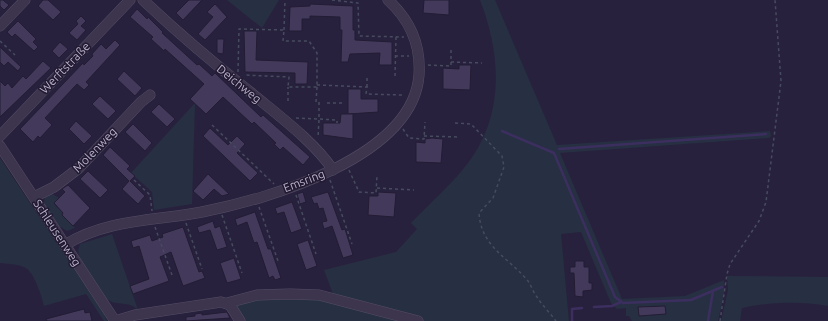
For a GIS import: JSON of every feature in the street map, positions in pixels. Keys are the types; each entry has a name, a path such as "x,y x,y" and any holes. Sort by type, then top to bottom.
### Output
{"street":[{"path":"0,26 25,0"},
{"name":"Werftstraße","path":"0,136 130,0"},
{"name":"Deichweg","path":"143,0 201,54 285,122 315,149 330,171"},
{"name":"Emsring","path":"65,245 79,236 107,226 184,215 220,208 293,186 346,163 377,142 398,123 414,98 418,82 419,61 414,35 402,14 388,0"},
{"name":"Molenweg","path":"34,197 54,187 79,168 141,102 150,95"},
{"name":"Schleusenweg","path":"0,146 115,321 135,315 221,302 227,303 257,295 290,294 319,295 418,321"},
{"path":"227,303 232,307 240,321"}],"path":[{"path":"284,0 283,41 309,42 317,53 316,102"},
{"path":"332,0 358,3"},
{"path":"358,0 360,25 359,36 396,37 414,35"},
{"path":"720,321 727,274 730,264 759,221 766,202 781,81 776,0"},
{"path":"284,30 239,29 238,75 289,77 288,102"},
{"path":"395,76 396,37"},
{"path":"0,41 14,55"},
{"path":"395,56 451,66 451,49"},
{"path":"451,62 482,63"},
{"path":"367,76 366,94 405,95 414,98"},
{"path":"288,87 367,87"},
{"path":"315,149 318,146 319,102"},
{"path":"327,102 345,103"},
{"path":"285,122 289,118 337,120 337,122"},
{"path":"424,136 425,122"},
{"path":"398,123 409,138 424,138 424,136 460,137"},
{"path":"456,123 471,124 502,156 504,167 501,180 493,198 479,212 480,224 494,250 508,260 529,282 536,296 556,321"},
{"path":"212,125 274,184 277,191"},
{"path":"346,163 359,192 376,193 377,175"},
{"path":"330,171 352,244"},
{"path":"134,180 150,195 153,219 172,275"},
{"path":"293,186 316,254"},
{"path":"377,188 414,190"},
{"path":"256,198 278,261"},
{"path":"220,208 242,273"},
{"path":"184,215 202,269"}],"shaded area":[{"path":"227,0 279,0 262,28"},
{"path":"480,0 495,0 557,145 770,131 771,136 769,138 560,153 622,299 685,296 724,280 724,295 718,321 632,321 629,316 626,316 626,308 617,309 611,303 581,232 561,234 569,321 244,321 233,302 256,297 334,297 324,270 396,252 417,229 411,223 448,186 468,163 480,144 488,124 494,104 496,83 492,41"},
{"path":"195,103 192,204 154,210 152,192 131,173"},
{"path":"0,158 104,314 107,321 104,321 86,294 44,306 35,281 27,269 18,265 0,263"},
{"path":"49,192 59,198 54,204 63,213 62,215 75,228 67,231 59,226 44,203 45,196"},
{"path":"112,234 138,310 131,305 115,303 107,299 80,259 78,251 80,244"},
{"path":"727,276 828,277 828,306 796,303 763,304 742,308 740,321 721,321 728,290"}],"building":[{"path":"0,0 3,0 9,5 4,10 0,6"},
{"path":"43,0 48,0 61,12 53,20 38,6"},
{"path":"189,0 202,0 183,20 176,13"},
{"path":"424,0 449,0 449,15 423,13"},
{"path":"215,4 227,17 205,40 198,34 213,17 207,12"},
{"path":"310,4 353,6 353,30 355,30 355,40 392,42 392,65 379,65 380,53 350,54 348,62 341,62 342,30 340,30 340,17 310,16 310,19 302,19 302,31 289,31 290,7 310,6"},
{"path":"137,9 147,19 148,17 163,32 162,33 197,65 199,64 212,76 215,73 261,117 263,115 310,157 303,165 283,147 280,150 274,144 276,143 254,122 252,124 223,97 206,114 190,99 204,84 165,49 164,51 151,39 153,37 130,17"},
{"path":"81,16 86,21 81,26 86,30 77,40 69,33 78,24 76,21"},
{"path":"18,21 36,39 33,42 38,47 34,51 15,34 12,37 7,32"},
{"path":"244,31 257,31 256,60 308,62 307,84 295,84 295,73 245,72"},
{"path":"217,39 224,39 223,54 217,53"},
{"path":"115,40 120,45 86,82 89,85 84,90 77,84 45,118 52,125 40,138 38,136 33,142 20,129 83,63 84,65 93,56 92,54 101,44 106,49"},
{"path":"60,42 68,49 59,58 52,51"},
{"path":"0,47 21,67 18,71 8,62 4,66 0,62"},
{"path":"43,61 51,68 0,117 0,81 5,86 8,83 12,88 23,76 26,79"},
{"path":"459,65 471,65 470,90 443,89 443,68 459,69"},
{"path":"124,71 142,88 135,96 117,79"},
{"path":"348,89 361,89 361,99 378,99 378,112 348,114"},
{"path":"100,96 116,111 108,119 92,104"},
{"path":"159,104 175,119 167,127 151,112"},
{"path":"341,114 353,114 353,139 323,135 323,123 340,123"},
{"path":"76,121 92,136 84,144 69,129"},
{"path":"133,124 152,143 145,151 125,132"},
{"path":"210,128 228,145 237,136 245,144 237,153 258,173 250,181 203,136"},
{"path":"425,139 443,139 441,163 416,162 416,142 425,143"},
{"path":"110,147 130,166 127,169 135,176 130,181 145,196 138,204 122,189 129,181 103,155"},
{"path":"88,171 108,190 100,198 80,179"},
{"path":"208,174 229,194 222,196 214,189 203,200 193,191"},
{"path":"68,185 90,208 73,226 62,215 63,213 54,203 65,192 62,189"},
{"path":"303,192 306,202 300,204 297,194"},
{"path":"328,192 342,230 345,229 353,255 343,258 332,226 324,229 322,222 327,221 323,208 319,209 317,203 314,204 311,197"},
{"path":"378,192 396,193 394,217 368,215 369,196 378,196"},
{"path":"292,202 302,229 291,233 284,212 277,214 275,208"},
{"path":"255,212 268,249 271,249 281,278 275,280 273,276 269,278 257,242 254,243 247,222 237,226 235,219"},
{"path":"213,221 215,228 220,226 227,247 217,250 210,230 199,233 197,227"},
{"path":"183,227 199,272 202,271 205,278 183,286 171,252 160,257 169,281 133,294 130,286 149,279 139,246 133,248 131,241 150,235 152,241 163,237 162,234"},
{"path":"308,240 317,266 306,270 297,244"},
{"path":"234,258 241,279 227,283 220,263"},
{"path":"575,261 584,261 584,267 589,267 589,283 592,283 592,290 583,291 583,297 575,296 574,273 570,273 570,267 575,267"},
{"path":"665,306 666,314 639,316 638,307"},
{"path":"84,309 85,313 90,312 92,321 47,321 46,319"},
{"path":"227,312 230,318 186,321 186,317 195,316 195,314 202,313 202,315"}],"waterway":[{"path":"502,131 554,153 615,297 623,303 691,300 722,287"},
{"path":"559,149 766,134"},
{"path":"708,321 713,291"},
{"path":"594,307 612,306 621,302"},
{"path":"572,321 572,309 582,308"}]}
